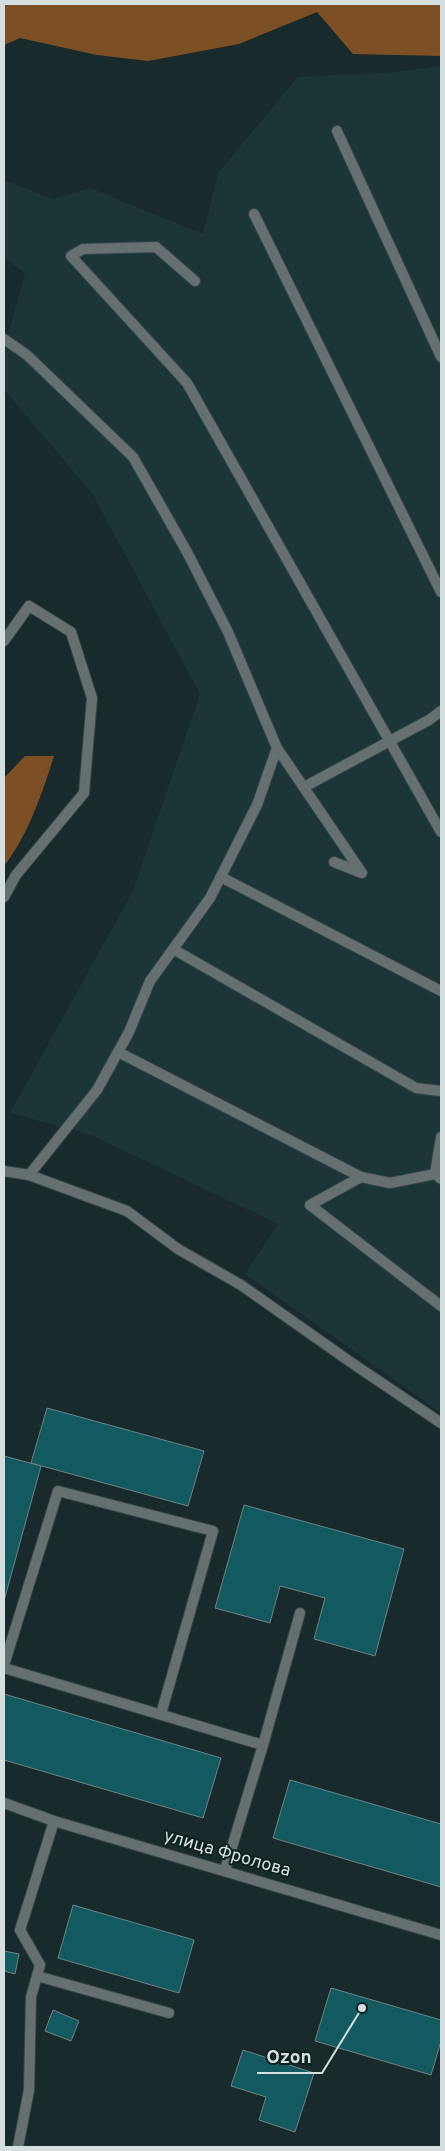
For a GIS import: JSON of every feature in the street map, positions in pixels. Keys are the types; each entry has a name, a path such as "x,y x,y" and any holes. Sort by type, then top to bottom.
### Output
{"street":[{"path":"337,131 441,357"},
{"path":"254,214 441,592"},
{"path":"195,281 156,247 83,249 71,256 187,383 441,832"},
{"path":"4,339 27,355 133,457 187,552 228,632 277,748 362,873 334,862"},
{"path":"4,641 29,606 71,632 92,698 84,793 16,875 4,898"},
{"path":"304,787 430,720 441,711"},
{"path":"29,1175 97,1090 128,1032 150,981 210,898 256,805 277,748"},
{"path":"220,877 441,991"},
{"path":"174,949 416,1088 441,1091"},
{"path":"118,1052 361,1177 390,1183 438,1177 441,1137"},
{"path":"4,1171 29,1175 127,1212 178,1249 241,1285 441,1423"},
{"path":"361,1177 310,1205 441,1306"},
{"path":"161,1714 213,1531 58,1491 4,1666 161,1714 263,1745"},
{"path":"225,1870 300,1613"},
{"name":"улица Фролова","path":"4,1803 54,1821 441,1935"},
{"path":"18,2147 29,2090 31,1997 40,1965 20,1930 54,1821"},
{"path":"37,1976 169,2013"}],"shaded area":[{"path":"4,4 441,4 441,56 353,54 317,12 239,44 148,61 97,55 20,38 4,45"},
{"path":"441,66 441,1413 245,1274 278,1224 91,1135 10,1113 133,891 200,694 92,493 4,390 4,350 25,273 4,258 4,180 53,199 90,188 203,234 218,173 298,77 394,72"},
{"path":"25,756 54,756 28,827 4,866 4,778"}],"building":[{"path":"47,1408 204,1451 188,1506 31,1463"},
{"path":"4,1456 41,1466 4,1601"},
{"path":"244,1505 404,1549 375,1656 314,1639 325,1598 280,1586 270,1623 215,1608"},
{"path":"4,1694 221,1758 203,1818 4,1760"},
{"path":"290,1780 441,1824 441,1887 273,1838"},
{"path":"73,1905 194,1940 179,1993 58,1958"},
{"path":"4,1951 19,1954 15,1974 4,1971"},
{"path":"331,1988 441,2020 441,2041 431,2075 315,2041"},
{"path":"53,2010 79,2021 71,2041 45,2031"},
{"path":"243,2050 314,2073 295,2132 259,2120 266,2097 231,2086"}],"place":[{"name":"Ozon","path":"362,2008"}]}
